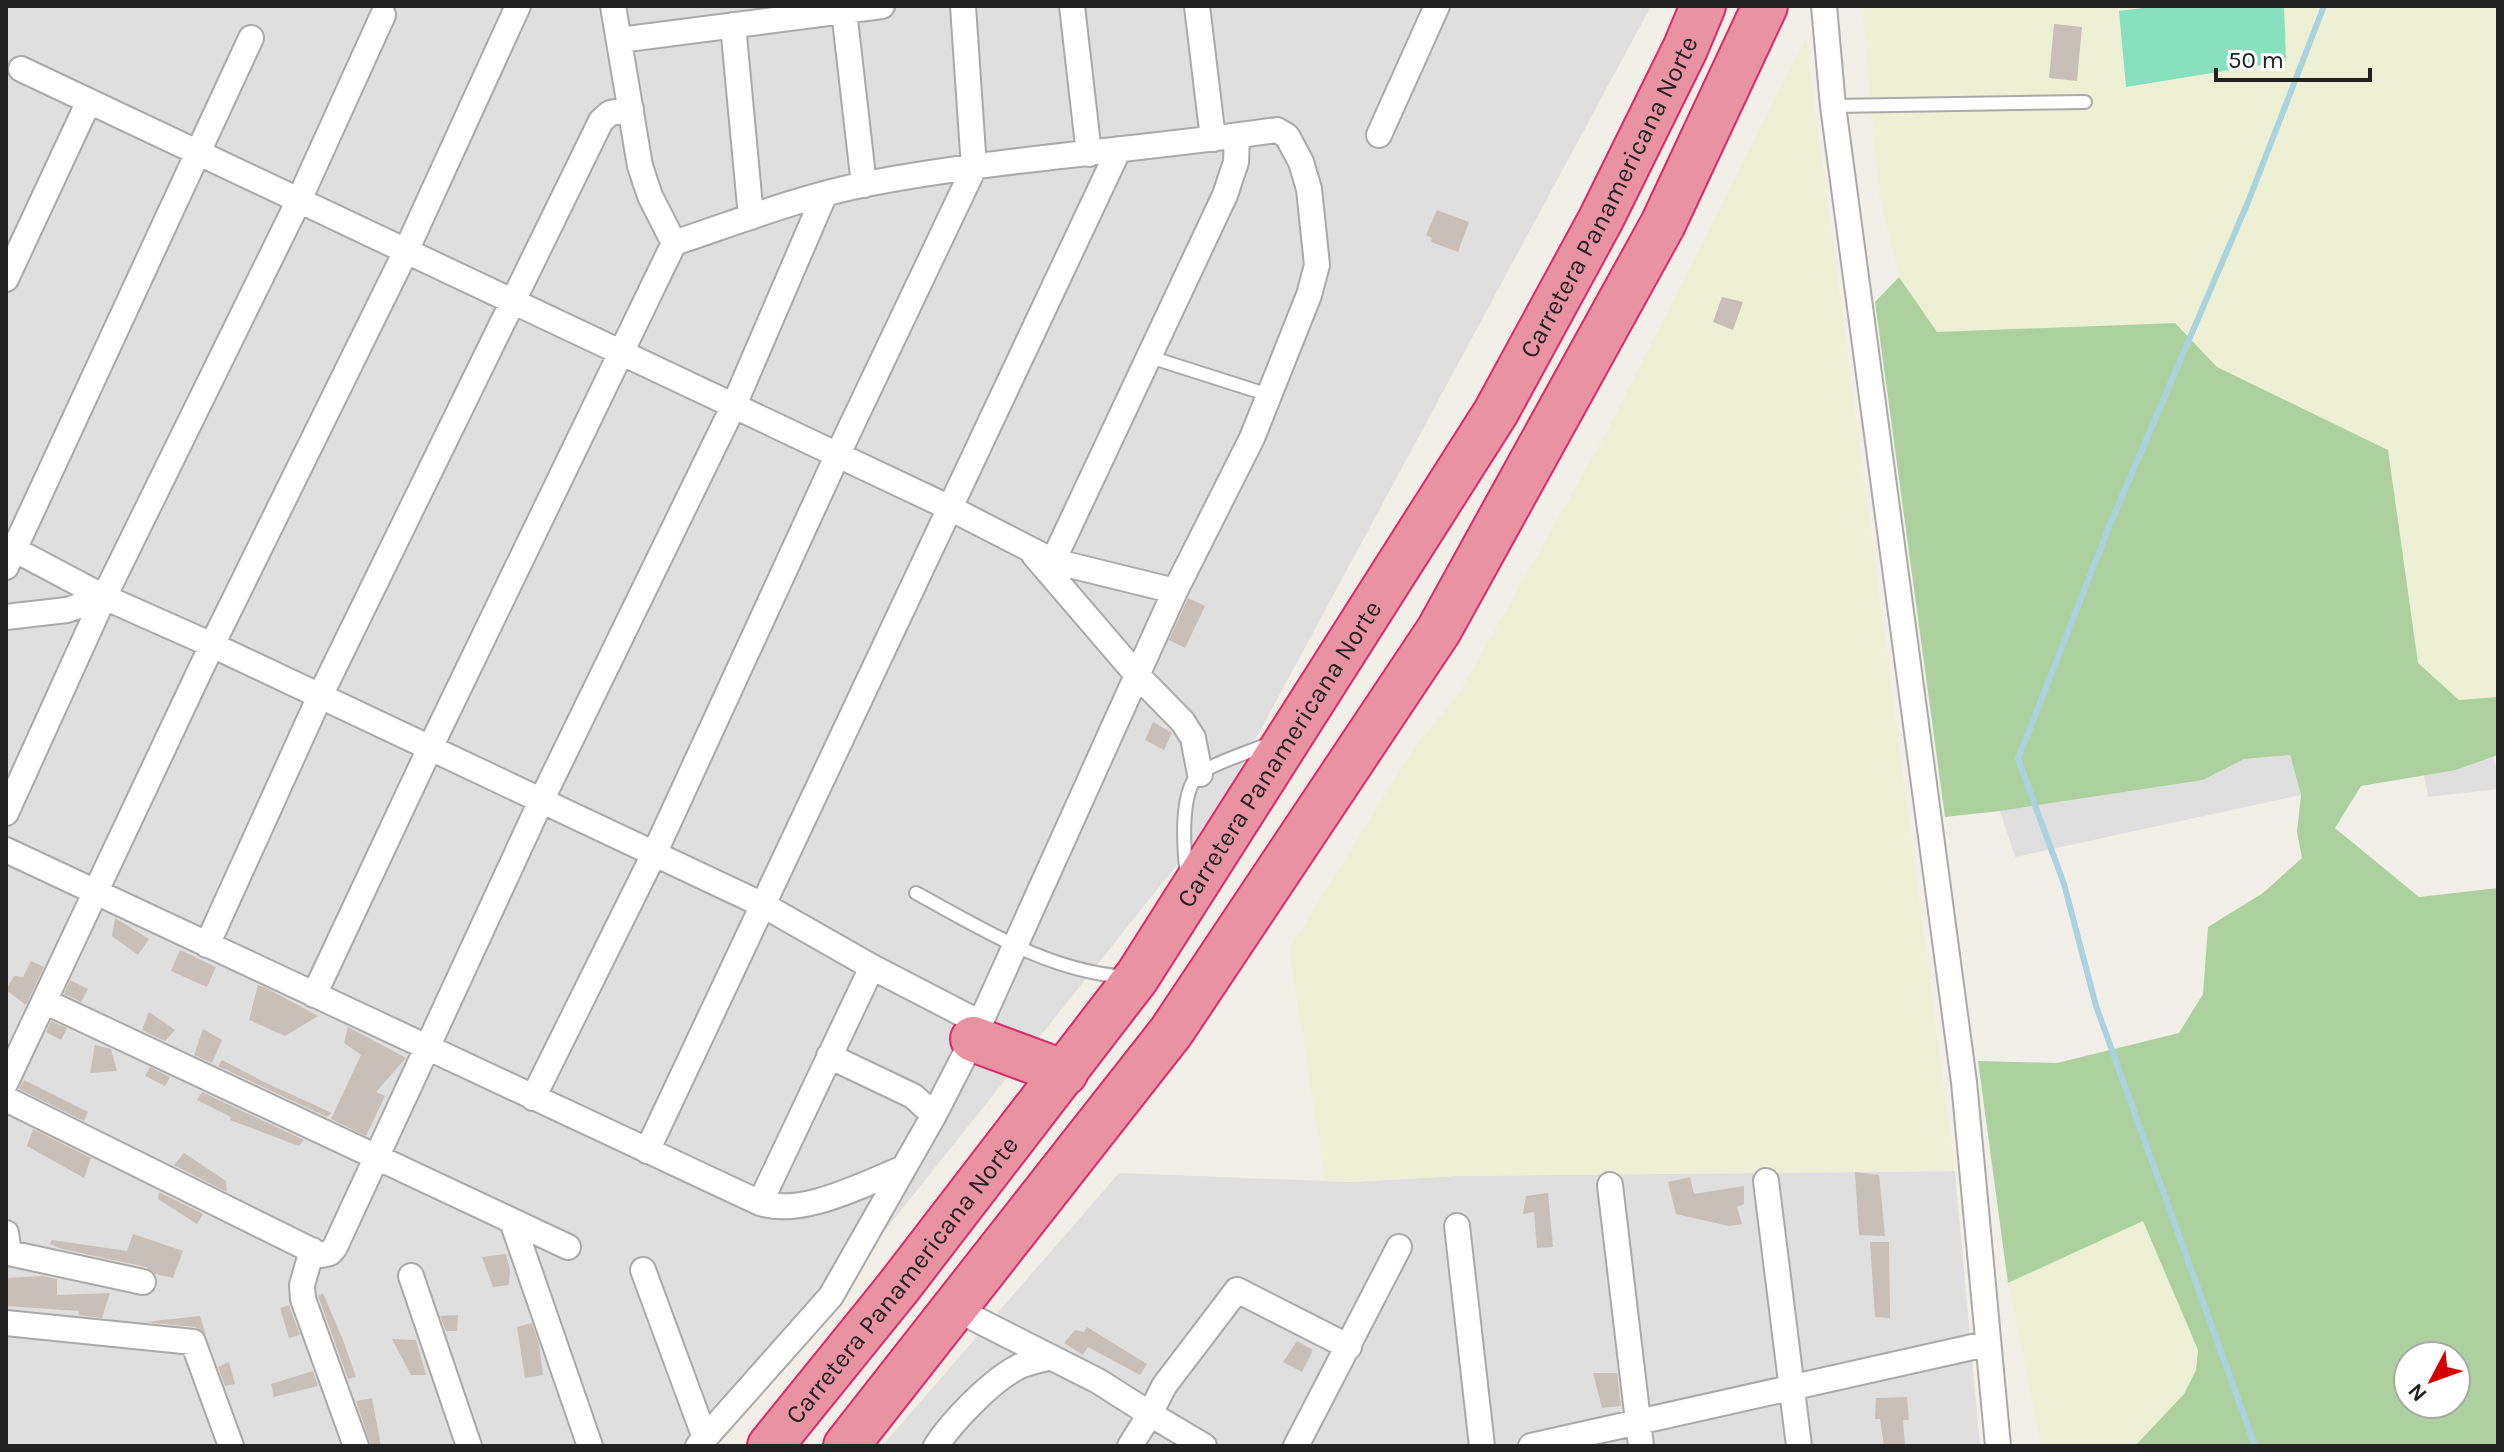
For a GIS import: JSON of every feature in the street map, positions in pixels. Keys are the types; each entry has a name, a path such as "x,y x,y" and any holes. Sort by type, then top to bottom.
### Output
{"highway":[{"name":"Carretera Panamericana Norte","path":"770,1446 1065,1073 1137,977 1496,412 1601,219 1703,6"},
{"path":"846,1446 1171,1032 1439,630 1663,224 1765,6"},
{"path":"976,1031 1065,1073"}],"street":[{"path":"6,1082 212,645 406,251 518,6"},
{"path":"613,6 640,166 650,196 674,243"},
{"path":"620,40 882,6"},
{"path":"533,1098 654,854 974,168 963,6"},
{"path":"1072,6 1089,154"},
{"path":"1053,561 1225,195 1236,162 1225,137 1197,6"},
{"path":"1379,135 1437,6"},
{"path":"1824,6 1833,106 1964,1082 1986,1344 1998,1446"},
{"path":"844,11 864,185"},
{"path":"6,813 104,597 299,200 383,15"},
{"path":"733,25 751,217"},
{"path":"251,38 9,554 212,645 763,905 976,1031"},
{"path":"21,69 838,454 1053,561 1175,591"},
{"path":"6,279 89,101"},
{"path":"207,945 320,696 601,121 610,113 631,109"},
{"path":"314,995 674,243 864,185 1277,130 1287,136 1301,162 1309,189 1317,265 1309,295 1252,438 1175,591 976,1031 934,1115 831,1296 701,1442 643,1270"},
{"path":"647,1151 1119,149"},
{"path":"6,1099 321,1255 330,1253 541,801 734,405 824,196"},
{"path":"1027,547 1137,675 1183,722 1193,738 1200,774"},
{"path":"6,617 67,610 104,597"},
{"path":"6,850 760,1203 788,1208 833,1196 904,1168"},
{"path":"760,1203 872,967"},
{"path":"44,1001 568,1247"},
{"path":"829,1056 913,1096 934,1115"},
{"path":"1766,1181 1799,1446"},
{"path":"1610,1185 1641,1446"},
{"path":"512,1221 590,1446"},
{"path":"1457,1226 1482,1446"},
{"path":"6,1233 9,1253 143,1282"},
{"path":"1296,1446 1399,1247"},
{"path":"312,1250 302,1285 303,1299 356,1446"},
{"path":"411,1276 469,1446"},
{"path":"1130,1446 1164,1386 1237,1290 1349,1347"},
{"path":"954,1308 1098,1381 1204,1446"},
{"path":"6,1323 193,1342 231,1446"},
{"path":"1531,1446 1986,1344"},
{"path":"936,1446 954,1422 989,1389 1019,1367 1051,1357"}],"lane":[{"path":"1833,106 2085,102"},
{"path":"1150,357 1269,395"},
{"path":"1189,896 1185,862 1186,804 1190,786 1200,774 1293,732"},
{"path":"916,893 1015,946 1067,968 1137,977"}],"shaded area":[{"path":"6,6 1651,6 1211,822 756,1392 709,1446 6,1446"},
{"path":"2290,755 2301,795 2015,857 2000,811 2203,780 2244,759"},
{"path":"2493,757 2498,789 2428,797 2424,775 2456,770"},
{"path":"1955,1171 1980,1446 882,1446 1119,1173 1351,1182 1456,1176"}],"green space":[{"path":"1862,6 2498,6 2498,697 2459,700 2418,663 2387,450 2216,367 2175,323 1936,332 1899,277 1879,194"},
{"path":"2159,6 2284,6 2286,61 2126,87 2119,11"},
{"path":"1806,38 1955,1171 1456,1176 1325,1181 1289,949 1413,749 1459,693 1601,442"},
{"path":"1899,277 1937,332 2175,323 2217,367 2388,450 2418,663 2459,700 2498,697 2498,755 2456,770 2361,786 2335,828 2419,897 2498,888 2498,1446 2135,1446 2184,1394 2196,1370 2198,1350 2143,1221 2008,1283 1978,1061 2057,1063 2179,1033 2203,994 2208,927 2263,893 2302,858 2297,832 2301,795 2290,755 2244,759 2203,780 1945,817 1875,302"},
{"path":"2143,1220 2198,1349 2196,1370 2184,1394 2135,1446 2041,1446 2008,1283"}],"building":[{"path":"2054,24 2082,27 2077,81 2049,78"},
{"path":"1437,210 1469,222 1458,252 1431,242 1432,238 1426,235"},
{"path":"1722,297 1743,302 1733,330 1713,322"},
{"path":"1188,598 1205,606 1185,648 1169,640"},
{"path":"1153,722 1172,733 1164,750 1145,740"},
{"path":"115,918 149,939 138,955 112,936"},
{"path":"180,950 216,967 207,987 171,971"},
{"path":"31,961 44,967 26,1005 6,990 14,976 23,977"},
{"path":"70,980 88,989 81,1002 64,994"},
{"path":"258,985 318,1016 285,1036 249,1020"},
{"path":"149,1012 175,1030 165,1041 142,1030"},
{"path":"51,1021 67,1028 61,1040 46,1032"},
{"path":"348,1027 406,1058 376,1092 385,1096 366,1136 331,1119 361,1055 344,1043"},
{"path":"203,1029 222,1040 212,1063 194,1055"},
{"path":"95,1045 111,1049 117,1071 90,1073"},
{"path":"222,1060 332,1113 327,1117 218,1066"},
{"path":"150,1067 170,1077 165,1086 145,1076"},
{"path":"24,1080 88,1112 84,1121 19,1089"},
{"path":"202,1092 304,1140 299,1146 230,1120 231,1117 197,1100"},
{"path":"33,1129 91,1158 84,1178 27,1146"},
{"path":"184,1153 226,1181 227,1192 174,1165"},
{"path":"1855,1172 1879,1175 1885,1236 1859,1235"},
{"path":"1690,1177 1694,1194 1744,1186 1744,1204 1737,1207 1742,1224 1729,1226 1676,1214 1668,1182"},
{"path":"159,1192 203,1214 197,1224 158,1199"},
{"path":"1548,1193 1553,1247 1537,1248 1534,1212 1523,1214 1526,1196"},
{"path":"133,1234 183,1251 173,1278 155,1274 146,1267 50,1244 52,1240 127,1251"},
{"path":"1870,1242 1889,1242 1890,1318 1875,1317"},
{"path":"506,1254 510,1270 509,1285 493,1287 482,1257"},
{"path":"43,1276 57,1279 57,1295 110,1293 102,1318 79,1315 79,1311 6,1306 6,1278"},
{"path":"323,1293 356,1377 348,1379 318,1296"},
{"path":"289,1305 300,1335 289,1338 280,1308"},
{"path":"458,1315 457,1331 446,1331 440,1316"},
{"path":"200,1316 206,1335 195,1327 145,1322"},
{"path":"532,1323 539,1344 543,1375 525,1378 517,1327"},
{"path":"1087,1327 1147,1364 1140,1375 1088,1347 1083,1355 1064,1343 1075,1330 1084,1332"},
{"path":"392,1339 416,1340 426,1375 411,1375"},
{"path":"1297,1341 1313,1350 1302,1372 1283,1362"},
{"path":"229,1362 235,1384 225,1386 218,1367"},
{"path":"313,1371 318,1386 274,1397 271,1384"},
{"path":"1593,1373 1617,1373 1621,1406 1602,1408"},
{"path":"1907,1397 1909,1420 1903,1420 1905,1446 1884,1446 1880,1419 1875,1419 1876,1398"},
{"path":"372,1398 381,1446 371,1446 356,1401"}],"waterway":[{"path":"2255,1446 2096,1006 2064,884 2018,759 2111,522 2248,202 2324,6"}]}
